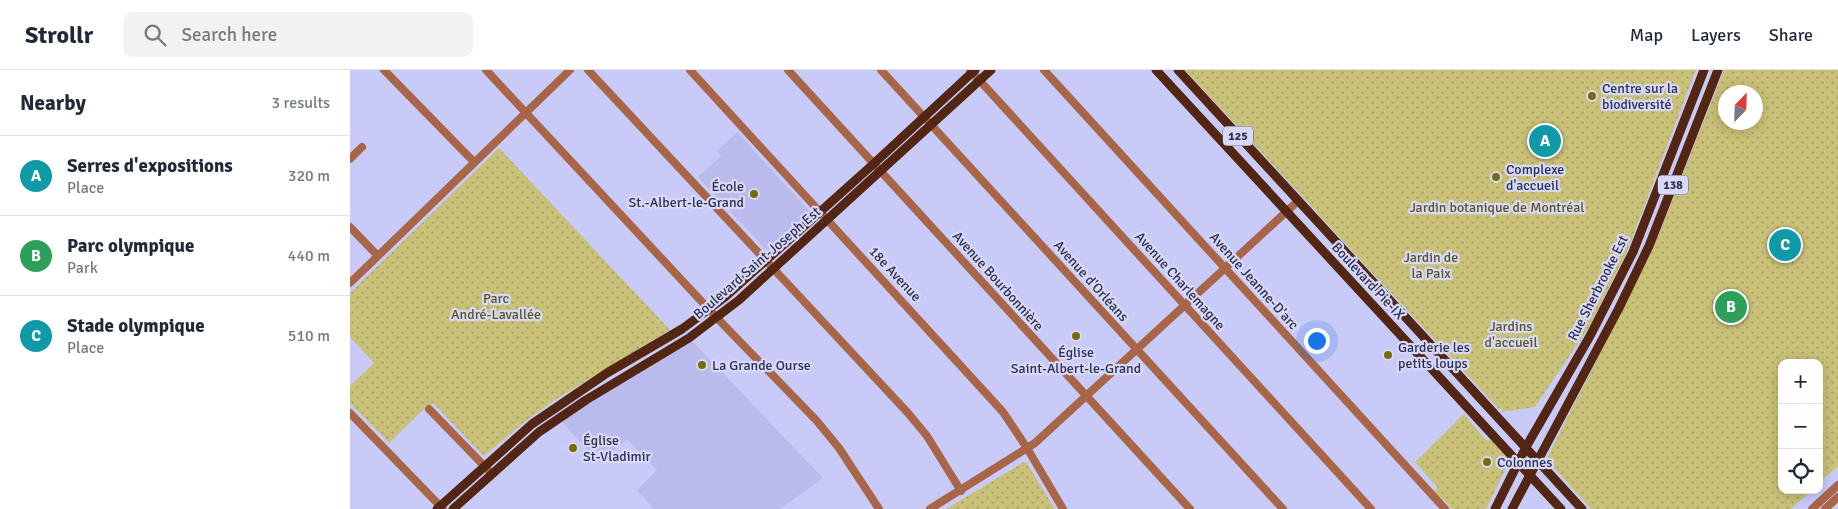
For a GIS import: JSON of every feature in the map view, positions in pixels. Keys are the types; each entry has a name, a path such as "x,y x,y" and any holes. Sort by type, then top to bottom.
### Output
{"main road":[{"name":"Boulevard Saint-Joseph Est","path":"453,509 539,432 594,395 690,338 717,318 774,270 991,70"},
{"name":"Boulevard Pie-IX","path":"1156,70 1561,509"},
{"name":"Boulevard Pie-IX","path":"1178,70 1582,509"},
{"name":"Rue Sherbrooke Est","path":"1496,509 1526,447 1590,336 1633,252 1704,70"},
{"name":"Rue Sherbrooke Est","path":"1512,509 1619,308 1649,246 1718,70"},
{"name":"Boulevard Saint-Joseph Est","path":"440,508 532,424 607,373 682,329 708,310 766,261 972,71"}],"street":[{"path":"384,70 474,162"},
{"path":"486,70 708,310 816,420 839,448 879,509"},
{"path":"350,283 570,70"},
{"path":"588,70 908,413 927,436 961,490"},
{"name":"18e Avenue","path":"690,70 1003,412 1063,509"},
{"name":"Avenue Bourbonnière","path":"788,70 1190,509"},
{"name":"Avenue d'Orléans","path":"881,70 1283,509"},
{"name":"Avenue Jeanne-D'arc","path":"1044,70 1442,506"},
{"name":"Avenue Charlemagne","path":"972,71 1371,509"},
{"path":"350,159 362,147"},
{"path":"930,509 1042,437 1298,201"},
{"path":"350,227 378,256"},
{"path":"429,409 492,474"},
{"path":"350,413 440,508"},
{"path":"1812,509 1838,486"},
{"path":"1825,509 1838,497"},
{"path":"1433,509 1442,506"}],"shaded area":[{"name":"École St.-Albert-le-Grand","path":"737,132 810,212 769,251 698,177 721,156 717,151"},
{"path":"691,340 823,478 780,509 654,509 637,490 657,470 627,439 600,463 561,421"}],"green space":[{"name":"Jardin botanique de Montréal","path":"1185,70 1696,70 1626,254 1589,327 1535,407 1502,412 1503,410 1499,409 1318,214 1315,208"},
{"path":"1724,70 1838,70 1838,466 1823,479 1823,359 1778,359 1778,494 1808,494 1791,509 1591,509 1549,462 1548,456 1652,251 1718,85 1718,130 1763,130 1763,85 1718,85"},
{"name":"Parc André-Lavallée","path":"499,148 670,330 555,400 523,423 484,456 433,403 426,407 389,443 350,403 350,386 374,363 350,337 350,293"},
{"path":"1464,414 1484,438 1488,441 1490,439 1508,458 1506,463 1508,464 1486,509 1452,509 1444,500 1433,493 1438,488 1415,462"},
{"path":"1024,462 1026,462 1055,509 946,509"}],"place":[{"name":"Centre sur la biodiversité","path":"1592,96"},
{"name":"Serres d'expositions","path":"1545,141"},
{"name":"Complexe d'accueil","path":"1496,177"},
{"name":"École St.-Albert-le-Grand","path":"754,194"},
{"name":"Stade olympique","path":"1785,245"},
{"name":"Parc olympique","path":"1731,307"},
{"name":"Église Saint-Albert-le-Grand","path":"1076,336"},
{"name":"Garderie les petits loups","path":"1388,355"},
{"name":"La Grande Ourse","path":"702,365"},
{"name":"Église St-Vladimir","path":"573,448"},
{"name":"Colonnes","path":"1487,462"}],"park label":[{"name":"Jardin de la Paix","path":"1431,266"},
{"name":"Jardins d'accueil","path":"1511,334"}]}
